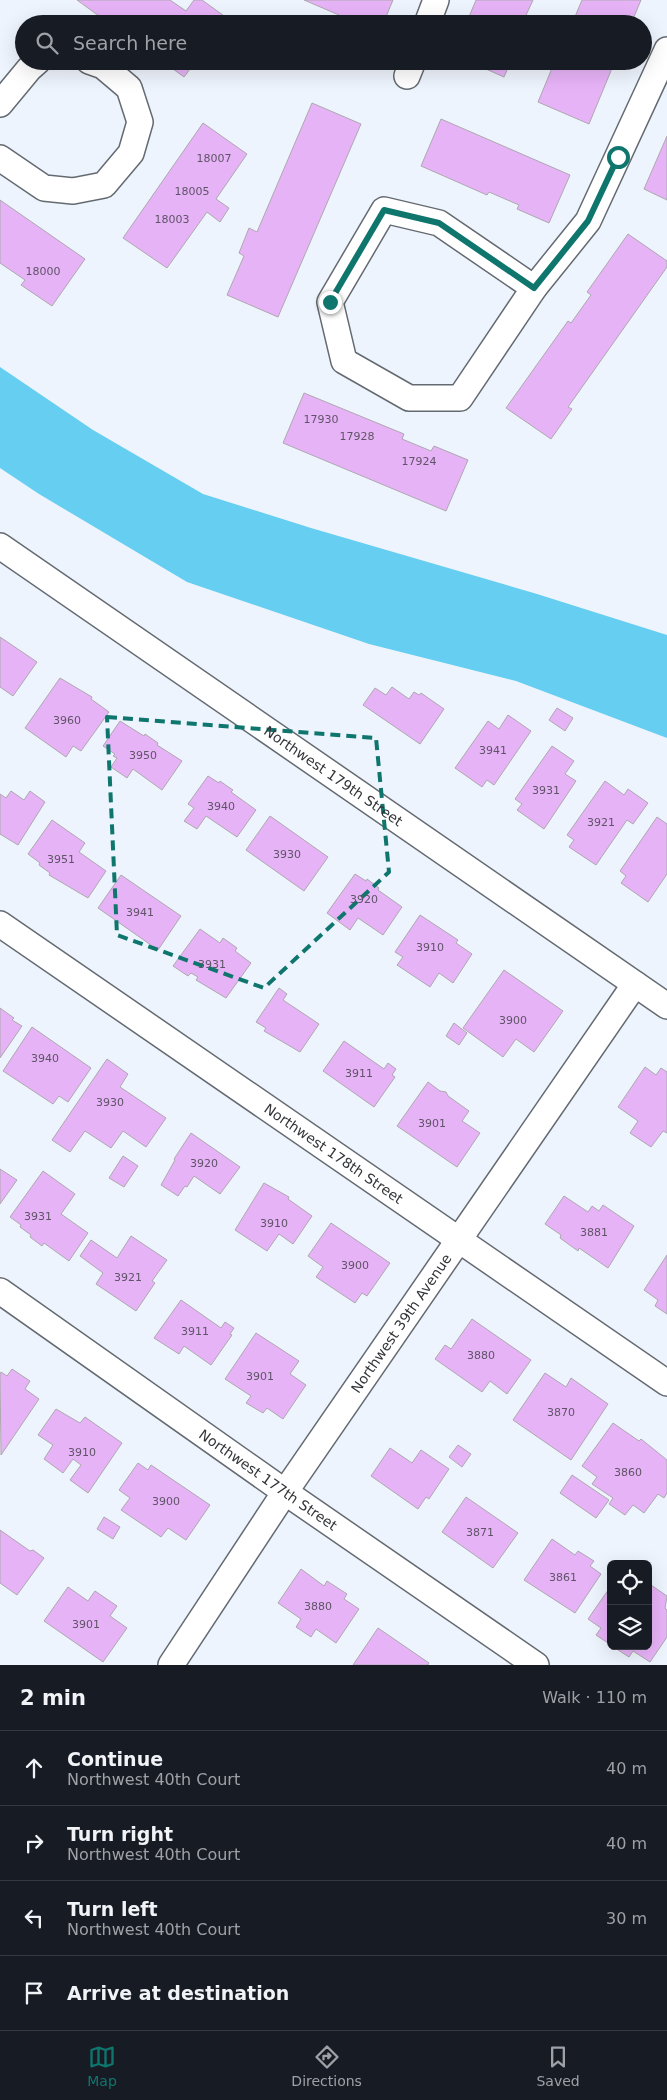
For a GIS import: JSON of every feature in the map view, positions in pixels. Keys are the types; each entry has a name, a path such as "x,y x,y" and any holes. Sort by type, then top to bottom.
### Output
{"street":[{"path":"430,15 436,0"},
{"path":"534,288 439,223 384,210 330,302 344,361 409,398 460,398 534,288 588,221 667,50"},
{"path":"0,104 28,70"},
{"path":"0,158 44,188 74,192 104,185 131,153 140,122 129,88 108,70"},
{"name":"Northwest 179th Street","path":"0,546 667,1006"},
{"name":"Northwest 178th Street","path":"0,924 667,1383"},
{"name":"Northwest 39th Avenue","path":"171,1665 285,1492 635,984"},
{"name":"Northwest 177th Street","path":"0,1291 285,1492 536,1665"}],"highlighted area":[{"path":"107,717 376,738 389,872 264,988 117,935"}],"water":[{"path":"0,367 93,430 203,494 667,635 667,738 516,681 369,644 187,582 39,494 0,468"}],"building":[{"path":"77,0 170,0 186,11 194,0 202,0 223,15 98,15"},
{"path":"304,0 393,0 387,15 339,15"},
{"path":"476,0 533,0 526,15 470,15"},
{"path":"582,0 641,0 635,15 576,15"},
{"path":"174,70 189,70 184,77"},
{"path":"488,70 507,70 504,77"},
{"path":"551,70 611,70 589,124 538,102"},
{"path":"312,103 361,124 278,317 227,295 244,256 239,253 249,228 257,232"},
{"path":"441,119 570,175 549,223 517,209 519,205 489,192 487,195 421,166"},
{"path":"203,123 247,154 216,199 229,208 220,222 207,212 167,268 123,238"},
{"path":"667,136 667,200 644,189"},
{"path":"0,200 85,259 52,306 21,285 25,280 0,263"},
{"path":"628,234 667,261 667,267 568,407 572,409 551,439 506,408 568,321 571,323 591,295 587,292"},
{"path":"304,393 404,434 402,439 431,451 434,446 468,460 446,511 283,443"},
{"path":"0,637 37,662 13,696 0,687"},
{"path":"60,678 92,697 91,699 109,712 81,751 73,746 66,757 25,728"},
{"path":"392,687 409,699 414,692 419,695 421,693 444,709 420,744 363,705 375,688 386,695"},
{"path":"557,708 573,718 565,731 549,720"},
{"path":"508,715 531,731 494,785 487,780 482,787 455,768 488,721 499,729"},
{"path":"120,721 144,736 145,734 158,743 157,745 182,761 162,790 133,769 127,778 111,767 117,758 113,756 115,754 103,746"},
{"path":"552,746 574,761 565,774 576,781 544,829 517,810 522,804 515,799"},
{"path":"208,776 219,783 220,781 233,790 231,792 256,810 237,837 206,816 197,829 184,821 194,808 188,804"},
{"path":"605,781 624,795 628,789 648,803 633,824 627,820 596,865 569,847 574,840 567,835"},
{"path":"11,791 24,800 30,791 45,802 18,845 0,834 0,794 6,798"},
{"path":"270,816 328,857 304,891 246,850"},
{"path":"657,817 667,824 667,874 648,902 621,883 626,876 620,871"},
{"path":"52,820 85,843 79,852 106,871 88,898 49,875 50,873 39,865 40,863 28,854"},
{"path":"355,874 366,881 367,879 379,888 378,890 402,907 383,935 358,918 350,930 327,913"},
{"path":"121,875 181,916 158,950 98,908"},
{"path":"420,915 458,940 456,943 472,954 453,983 439,973 430,987 397,965 403,957 395,952"},
{"path":"200,929 220,943 223,938 237,948 235,951 251,963 226,998 196,980 198,977 191,973 188,976 173,966"},
{"path":"504,970 563,1011 534,1052 516,1039 503,1057 463,1028"},
{"path":"279,988 287,994 283,1000 319,1024 300,1052 264,1031 266,1028 256,1022"},
{"path":"0,1008 14,1018 12,1020 22,1026 0,1058"},
{"path":"454,1023 467,1033 459,1045 446,1036"},
{"path":"32,1027 91,1068 68,1102 59,1096 53,1104 3,1071"},
{"path":"344,1041 384,1069 388,1063 396,1069 392,1075 395,1077 374,1107 323,1071"},
{"path":"107,1059 128,1074 120,1087 166,1118 146,1147 123,1131 111,1148 85,1131 70,1152 52,1140"},
{"path":"645,1067 656,1075 661,1068 667,1072 667,1133 663,1131 651,1147 630,1133 638,1121 618,1107"},
{"path":"428,1082 440,1091 446,1092 448,1096 469,1111 462,1121 480,1133 457,1167 397,1126"},
{"path":"191,1133 240,1167 220,1194 194,1176 178,1196 161,1185 174,1159"},
{"path":"123,1156 138,1166 124,1187 109,1178"},
{"path":"0,1169 17,1180 0,1204"},
{"path":"43,1171 75,1194 61,1214 88,1233 69,1261 44,1243 42,1246 10,1217"},
{"path":"264,1183 289,1197 288,1199 312,1216 293,1244 279,1234 267,1251 235,1230"},
{"path":"564,1196 588,1212 592,1206 599,1211 603,1205 634,1226 608,1268 579,1248 578,1251 560,1238 561,1235 545,1224"},
{"path":"331,1223 390,1263 367,1296 362,1293 355,1303 316,1277 323,1267 308,1256"},
{"path":"131,1236 167,1260 152,1281 155,1283 136,1311 96,1284 103,1273 80,1256 91,1240 117,1258"},
{"path":"667,1255 667,1314 655,1306 658,1300 644,1290"},
{"path":"181,1300 221,1328 225,1322 234,1328 230,1334 232,1335 211,1365 184,1346 179,1354 154,1338"},
{"path":"472,1319 531,1360 507,1394 490,1381 482,1392 435,1359 445,1345 451,1349"},
{"path":"256,1333 299,1361 290,1374 306,1385 283,1419 267,1408 263,1413 246,1403 251,1396 225,1379"},
{"path":"12,1369 30,1381 25,1389 39,1399 1,1455 0,1374 1,1372 7,1376"},
{"path":"545,1373 566,1387 571,1378 608,1404 571,1460 513,1420"},
{"path":"56,1409 80,1423 85,1417 122,1443 88,1493 70,1480 81,1465 73,1459 63,1473 44,1459 53,1445 38,1435"},
{"path":"613,1423 639,1441 641,1439 667,1460 667,1493 664,1498 658,1494 644,1513 633,1505 625,1515 609,1504 613,1498 592,1484 597,1477 582,1466"},
{"path":"458,1445 471,1454 462,1467 449,1457"},
{"path":"390,1448 412,1463 421,1450 449,1469 429,1499 426,1497 418,1509 371,1476"},
{"path":"138,1463 148,1470 151,1465 210,1505 186,1540 168,1528 161,1537 121,1510 130,1498 119,1490"},
{"path":"572,1475 609,1500 596,1518 560,1493"},
{"path":"466,1497 518,1533 493,1568 442,1532"},
{"path":"104,1517 120,1527 113,1539 97,1529"},
{"path":"0,1530 30,1551 33,1550 44,1558 17,1595 0,1583"},
{"path":"552,1539 575,1555 578,1551 594,1561 590,1566 601,1574 575,1613 524,1580"},
{"path":"301,1569 324,1586 327,1581 347,1594 344,1599 359,1609 336,1643 316,1629 311,1637 296,1627 301,1619 278,1603"},
{"path":"652,1586 667,1596 665,1608 667,1610 667,1637 650,1662 633,1651 629,1657 618,1650 652,1650"},
{"path":"68,1587 88,1601 95,1591 117,1606 110,1616 127,1628 103,1662 44,1621"},
{"path":"607,1592 607,1642 596,1635 601,1628 588,1619"},
{"path":"378,1628 429,1663 428,1665 353,1665"}],"route":[{"path":"330,302 384,210 439,223 534,288 588,221 618,157"}]}
